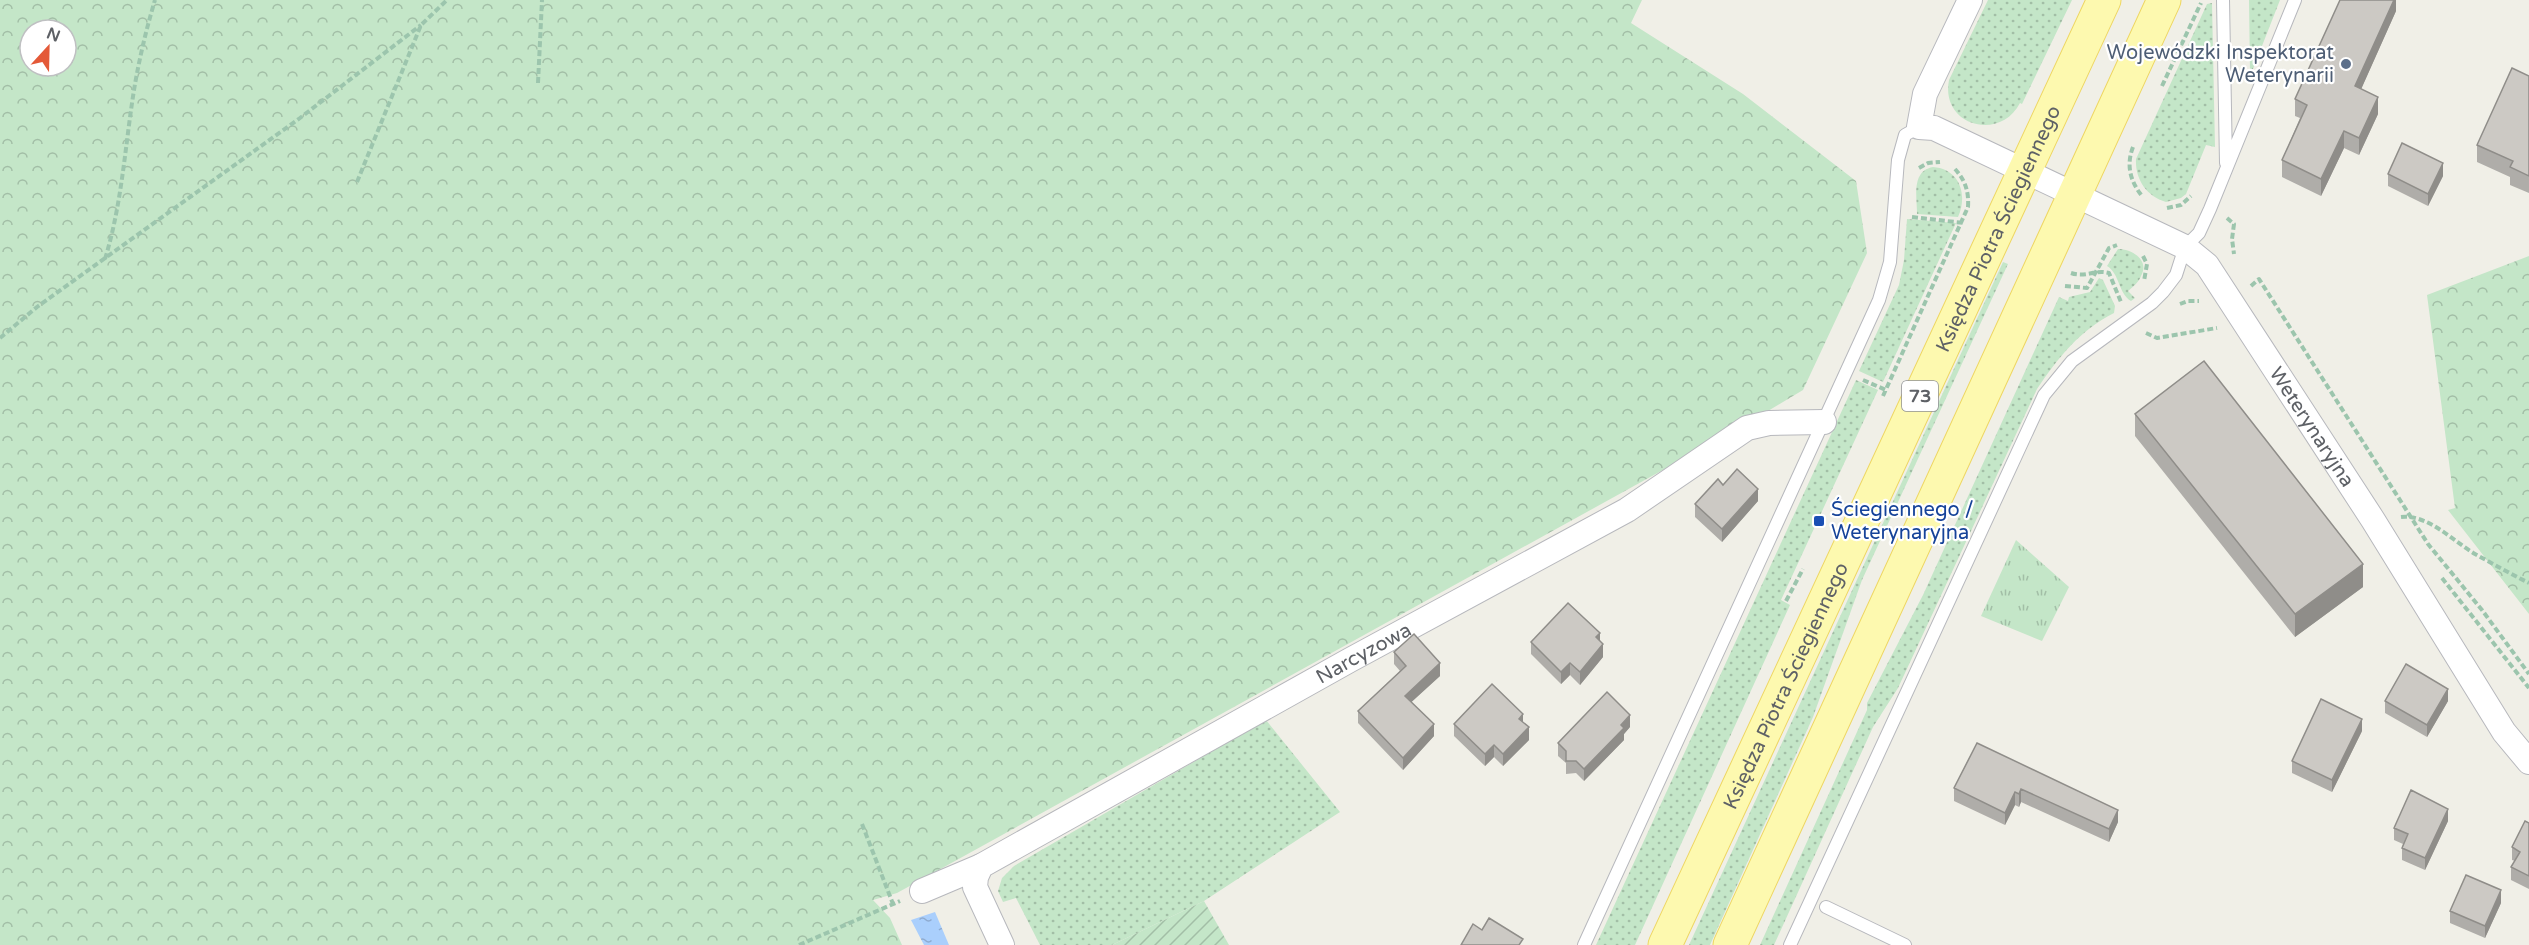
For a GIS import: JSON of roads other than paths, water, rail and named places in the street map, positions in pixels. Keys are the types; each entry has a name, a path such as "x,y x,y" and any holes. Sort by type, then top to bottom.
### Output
{"main road":[{"name":"Księdza Piotra Ściegiennego","path":"1665,945 2103,0"},
{"path":"1730,945 2164,0"}],"street":[{"path":"1919,126 1925,94 1970,0"},
{"name":"Weterynaryjna","path":"1919,126 1934,128 2074,193 2185,247 2207,265 2373,520 2504,732 2529,762"},
{"name":"Narcyzowa","path":"922,891 981,866 1350,660 1627,510 1747,428 1769,423 1824,422"},
{"path":"981,866 975,887 1002,945"}],"lane":[{"path":"2223,0 2226,167"},
{"path":"1790,945 2044,394 2072,361 2133,318 2163,292 2176,275 2185,247 2199,233 2295,0"},
{"path":"1584,945 1879,300 1890,262 1898,160 1905,135 1919,126"},
{"path":"1826,907 1905,945"}],"water":[{"path":"935,912 949,945 924,945 911,920"}],"place":[{"name":"Wojewódzki Inspektorat Weterynarii","path":"2346,64"},
{"name":"Ściegiennego / Weterynaryjna","path":"1819,521"}]}
